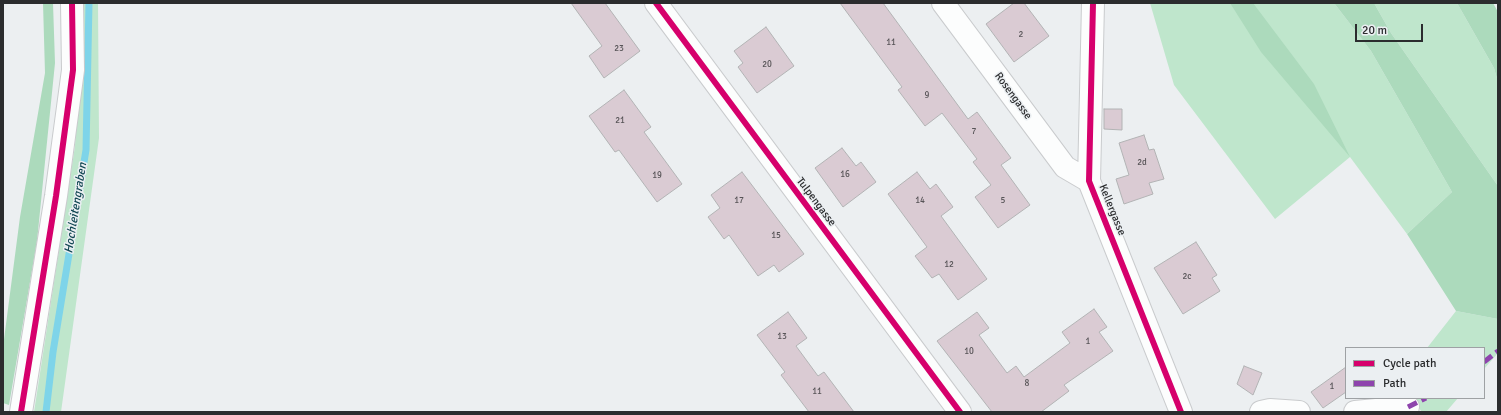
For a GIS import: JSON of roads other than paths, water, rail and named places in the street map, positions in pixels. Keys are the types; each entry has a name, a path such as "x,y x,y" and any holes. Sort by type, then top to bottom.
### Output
{"street":[{"path":"21,412 56,196 73,70 72,3"},
{"name":"Tulpengasse","path":"656,3 960,412"},
{"name":"Rosengasse","path":"943,3 1065,167 1089,181"},
{"name":"Kellergasse","path":"1093,3 1089,181 1181,412"},
{"path":"1356,412 1408,407"},
{"path":"1261,412 1270,410 1299,412"}],"waterway":[{"name":"Hochleitengraben","path":"46,412 53,352 86,150 89,3"}]}
